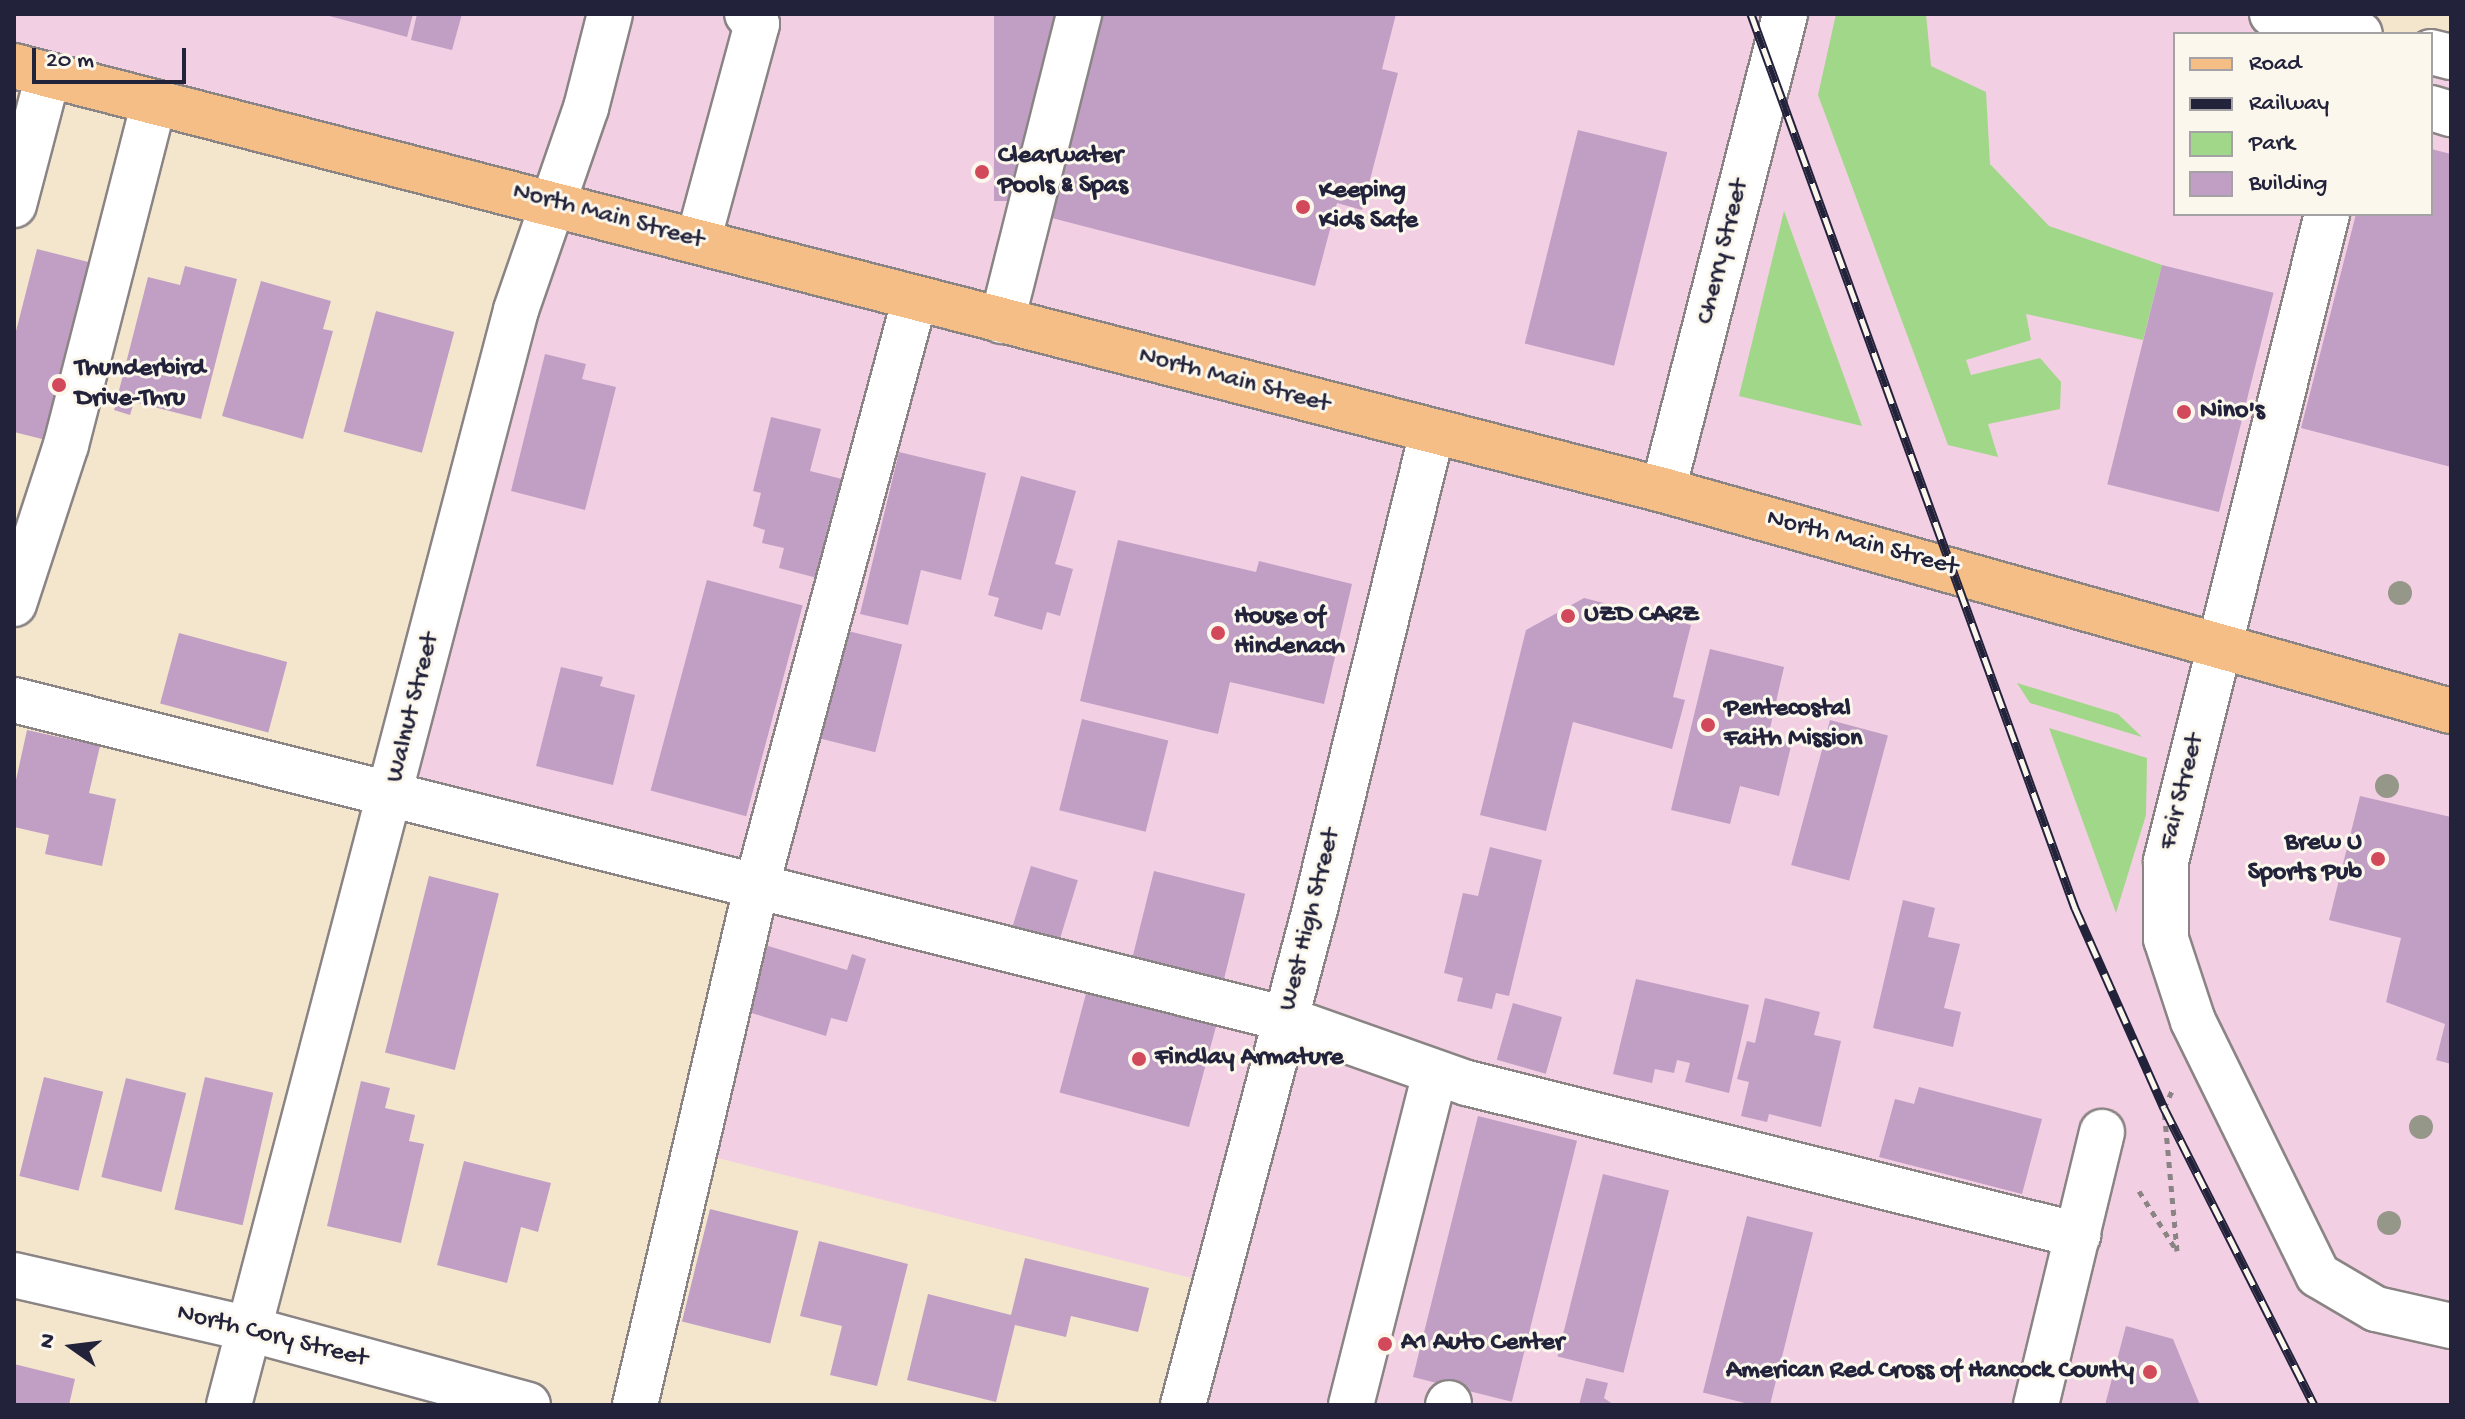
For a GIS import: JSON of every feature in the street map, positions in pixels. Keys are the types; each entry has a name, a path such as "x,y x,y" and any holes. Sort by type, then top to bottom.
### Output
{"main road":[{"name":"North Main Street","path":"31,71 553,202 1432,433 1663,490 2451,711"}],"street":[{"name":"Walnut Street","path":"229,1405 391,797 516,310 586,108 610,14"},
{"path":"698,241 757,24 747,14"},
{"path":"1002,321 1079,14"},
{"name":"Cherry Street","path":"1663,490 1785,14"},
{"path":"2272,14 2351,32"},
{"path":"14,205 31,71"},
{"path":"14,604 66,445 154,103"},
{"name":"Fair Street","path":"2327,216 2166,861 2166,939 2199,1033 2318,1275 2376,1309 2451,1326"},
{"path":"635,1405 756,888 915,298"},
{"name":"West High Street","path":"1183,1405 1286,1019 1432,433"},
{"path":"14,700 1286,1019 1435,1072 2078,1235"},
{"path":"1351,1405 1435,1072"},
{"path":"2036,1405 2102,1132"},
{"name":"North Cory Street","path":"14,1275 249,1329 528,1405"}],"path":[{"path":"2102,1132 2177,1251 2164,1108 2199,1033"}],"shaded area":[{"path":"14,14 2284,14 2353,32 2173,32 2173,216 2433,216 2433,52 2451,57 2451,1405 1183,1405 1215,1284 694,1152 756,888 391,797 553,202 14,66"}],"green space":[{"path":"1836,14 1926,14 1931,66 1986,92 1990,164 2049,226 2162,265 2143,340 2026,314 2031,340 1966,360 1971,375 2040,358 2061,382 2060,409 1988,424 1998,457 1948,445 1818,95"},
{"path":"1784,211 1862,426 1739,396"},
{"path":"2017,683 2118,714 2142,737 2030,703"},
{"path":"2049,728 2147,758 2146,815 2116,913"}],"building":[{"path":"322,14 413,14 407,37"},
{"path":"417,14 462,14 452,50 411,40"},
{"path":"994,14 1062,14 1062,201 994,201"},
{"path":"1100,14 1396,14 1382,69 1398,73 1362,210 1337,203 1315,286 1048,217"},
{"path":"1578,130 1667,152 1614,366 1525,343"},
{"path":"2433,150 2451,154 2451,467 2301,428 2355,216 2433,216"},
{"name":"Thunderbird Drive-Thru","path":"37,249 132,273 86,450 14,432 14,339"},
{"name":"Nino's","path":"2162,265 2274,293 2219,512 2107,484"},
{"path":"185,266 237,279 201,419 134,402 130,415 114,410 148,277 180,285"},
{"path":"261,281 331,301 323,329 333,331 303,439 222,416"},
{"path":"376,311 454,332 422,453 344,432"},
{"path":"545,354 586,364 582,379 616,387 585,510 511,491"},
{"path":"771,417 821,429 810,471 846,480 821,579 779,568 784,548 762,543 765,530 753,526 761,493 753,491"},
{"path":"899,452 986,473 961,580 921,570 908,625 860,614"},
{"path":"1021,476 1076,491 1055,564 1073,569 1060,616 1047,612 1042,630 994,616 999,598 988,595"},
{"name":"House of Hindenach","path":"1118,540 1256,572 1259,561 1352,584 1324,704 1230,682 1218,734 1080,701"},
{"path":"707,580 803,606 746,816 651,791"},
{"path":"1584,598 1691,625 1673,697 1685,700 1672,749 1573,722 1546,831 1480,815 1526,630"},
{"path":"840,629 902,644 875,752 813,737"},
{"path":"179,633 287,662 268,733 160,704"},
{"path":"1710,649 1784,667 1768,737 1792,742 1779,796 1740,786 1730,824 1671,810"},
{"path":"561,667 603,677 600,686 635,695 613,785 536,766"},
{"path":"1082,719 1168,741 1146,832 1059,810"},
{"path":"1830,720 1888,736 1849,880 1791,865"},
{"path":"27,730 100,746 89,793 116,799 102,866 45,854 49,835 14,827 14,789"},
{"path":"2360,796 2451,817 2451,1064 2436,1060 2445,1024 2386,1002 2401,938 2329,920"},
{"path":"1490,847 1542,860 1509,996 1496,993 1492,1009 1457,1001 1463,978 1444,973 1463,893 1478,896"},
{"path":"1031,866 1078,880 1058,945 1011,931"},
{"path":"1154,871 1245,894 1224,979 1133,956"},
{"path":"429,876 499,893 455,1070 385,1053"},
{"path":"1903,900 1935,908 1928,937 1960,944 1944,1008 1961,1012 1953,1047 1873,1028"},
{"path":"765,945 847,970 852,954 866,959 847,1022 831,1018 826,1036 745,1011"},
{"path":"1636,979 1749,1005 1729,1093 1685,1082 1690,1063 1677,1060 1674,1073 1655,1069 1652,1083 1613,1074"},
{"name":"Findlay Armature","path":"1087,990 1216,1025 1189,1127 1060,1092"},
{"path":"1765,998 1820,1012 1814,1035 1841,1041 1821,1127 1769,1114 1767,1122 1741,1116 1749,1082 1737,1079 1747,1041 1755,1043"},
{"path":"1513,1003 1562,1017 1546,1074 1497,1060"},
{"path":"44,1077 103,1092 79,1191 19,1176"},
{"path":"205,1077 273,1093 243,1225 174,1210"},
{"path":"126,1078 186,1093 161,1192 101,1177"},
{"path":"361,1081 390,1088 385,1108 415,1115 409,1141 424,1144 401,1243 327,1226"},
{"path":"1919,1087 2042,1119 2022,1194 1879,1157 1895,1099 1914,1104"},
{"path":"1478,1116 1577,1141 1512,1402 1413,1377"},
{"path":"464,1161 551,1183 538,1232 521,1227 507,1283 437,1265"},
{"path":"1603,1174 1669,1190 1623,1373 1558,1356"},
{"path":"710,1209 798,1231 770,1344 682,1322"},
{"path":"1747,1216 1813,1232 1770,1405 1753,1405 1703,1393"},
{"path":"819,1241 908,1264 877,1386 830,1375 842,1326 800,1316"},
{"path":"1025,1258 1149,1288 1138,1332 1071,1316 1066,1337 1015,1325 996,1402 907,1380 928,1294 1011,1315"},
{"name":"American Red Cross of Hancock County","path":"2126,1326 2173,1339 2200,1405 2105,1405"},
{"path":"14,1364 75,1379 69,1405 14,1405"},
{"path":"1586,1378 1608,1383 1604,1398 1614,1405 1579,1405"}],"railway":[{"path":"1751,14 2075,908 2164,1108 2314,1405"}],"place":[{"name":"Clearwater Pools & Spas","path":"982,172"},
{"name":"Keeping Kids Safe","path":"1303,207"},
{"name":"Thunderbird Drive-Thru","path":"59,385"},
{"name":"Nino's","path":"2184,412"},
{"name":"UZD CARZ","path":"1568,616"},
{"name":"House of Hindenach","path":"1218,633"},
{"name":"Pentecostal Faith Mission","path":"1708,725"},
{"name":"Brew U Sports Pub","path":"2378,859"},
{"name":"Findlay Armature","path":"1139,1059"},
{"name":"A1 Auto Center","path":"1385,1344"},
{"name":"American Red Cross of Hancock County","path":"2150,1372"}]}
